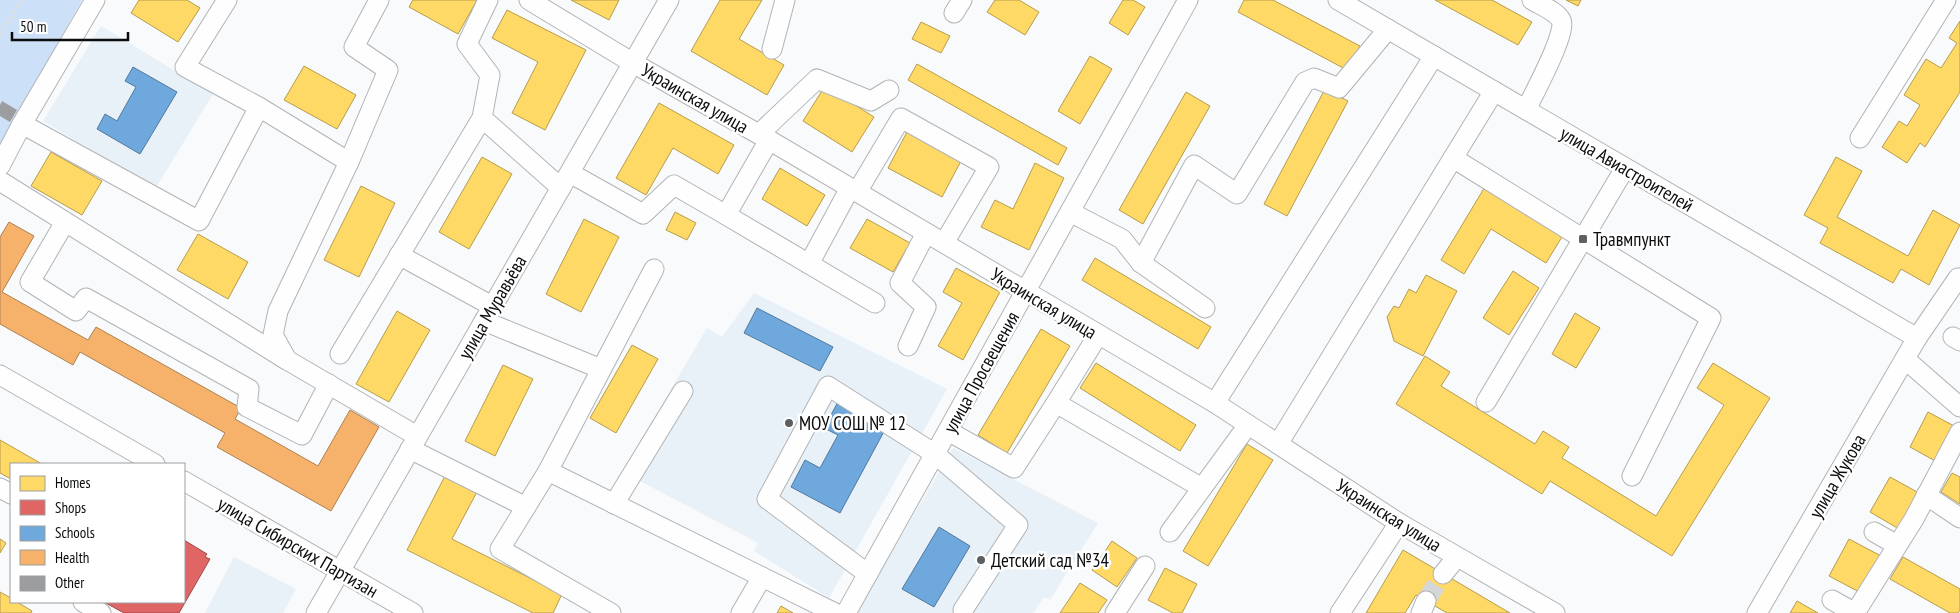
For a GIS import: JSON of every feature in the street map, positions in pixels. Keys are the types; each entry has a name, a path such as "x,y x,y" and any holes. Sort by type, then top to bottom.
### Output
{"street":[{"path":"0,166 22,124 95,0"},
{"path":"227,0 186,67 259,107 349,162"},
{"path":"287,360 273,335 278,311 349,162 388,70 354,47 379,0"},
{"path":"340,354 482,118 490,74 467,44 488,0"},
{"name":"Украинская улица","path":"529,0 632,63 764,137 1215,403 1400,523 1555,613"},
{"name":"улица Муравьёва","path":"316,613 669,0"},
{"path":"772,49 785,0"},
{"name":"улица Просвещения","path":"846,613 1188,0"},
{"name":"улица Авиастроителей","path":"1338,0 1917,338"},
{"path":"1526,110 1550,60 1563,27 1561,20 1532,0"},
{"path":"1860,138 1946,0"},
{"path":"1141,263 1194,165 1237,194 1305,82 1314,78 1340,88 1388,29"},
{"path":"1215,403 1434,56"},
{"path":"726,214 764,137 817,79 871,101 889,90"},
{"path":"1278,444 1494,91"},
{"path":"22,124 199,221 259,107"},
{"path":"482,118 566,181 642,214 674,185 875,303"},
{"path":"809,264 853,190 901,118 989,167 944,243"},
{"path":"1453,158 1711,318 1632,476"},
{"path":"1486,402 1625,168"},
{"path":"0,181 328,384 413,442 526,507"},
{"path":"1070,212 1122,239 1141,263 1205,308"},
{"path":"65,222 30,282 76,311 86,298 249,389 247,407 302,435 328,384"},
{"path":"908,346 926,307 900,283 926,233"},
{"path":"399,255 488,313 601,369"},
{"path":"611,613 500,549 548,471 654,269"},
{"name":"улица Жукова","path":"1757,613 1917,338 1959,276"},
{"path":"948,431 1014,468 1098,335"},
{"path":"1905,359 1960,407"},
{"path":"0,375 125,457 152,463"},
{"path":"868,574 767,499 828,386 935,454 1018,525 963,610"},
{"path":"614,504 683,391"},
{"path":"1056,403 1202,488"},
{"path":"1170,532 1248,425"},
{"path":"1832,600 1855,613 1897,545 1960,432"},
{"path":"548,471 835,613"},
{"name":"улица Сибирских Партизан","path":"185,482 413,613"},
{"path":"1926,495 1960,518"},
{"path":"1340,613 1400,523"},
{"path":"1874,532 1897,545"},
{"path":"1442,574 1457,557"},
{"path":"1115,613 1145,566"},
{"path":"740,613 762,577"},
{"path":"85,603 101,613"}],"path":[{"path":"0,36 21,0"}],"shaded area":[{"path":"0,0 82,0 0,145"},
{"path":"101,26 213,94 155,189 43,121"},
{"name":"МОУ СОШ № 12","path":"754,293 947,389 829,598 754,551 758,543 640,481 647,467 631,457 707,328 722,337"},
{"name":"Детский сад №34","path":"953,448 1098,523 1050,600 1044,597 1033,613 856,613"},
{"path":"234,557 296,589 283,613 205,613"}],"building: Homes":[{"path":"139,0 187,0 200,8 178,42 131,13"},
{"path":"413,0 477,0 458,34 409,7"},
{"path":"571,0 619,0 609,20"},
{"path":"720,0 762,0 739,39 784,65 767,95 691,51"},
{"path":"995,0 1019,0 1039,12 1025,35 987,12"},
{"path":"1123,0 1133,0 1145,7 1128,35 1109,23"},
{"path":"1244,0 1273,0 1360,46 1347,70 1238,12"},
{"path":"1435,0 1492,0 1532,22 1518,45"},
{"path":"1566,0 1581,0 1578,6"},
{"path":"507,10 586,50 545,130 512,113 538,62 492,38"},
{"path":"1960,21 1960,92 1925,147 1920,143 1907,163 1882,147 1899,121 1907,126 1920,105 1904,95 1926,59 1941,68 1957,43 1949,38"},
{"path":"921,22 950,36 941,53 912,39"},
{"path":"1090,56 1112,69 1080,124 1058,111"},
{"path":"917,64 1067,148 1058,165 908,80"},
{"path":"304,66 356,95 337,129 284,100"},
{"path":"825,86 874,117 852,152 803,121"},
{"path":"1325,89 1348,101 1287,216 1264,204"},
{"path":"1186,92 1210,106 1143,224 1119,210"},
{"path":"659,103 734,145 718,174 673,148 646,195 616,178"},
{"path":"907,132 961,161 942,197 888,168"},
{"path":"51,152 102,181 82,215 31,186"},
{"path":"482,157 512,174 469,249 439,232"},
{"path":"1836,157 1862,171 1837,217 1908,256 1933,210 1960,225 1929,285 1901,269 1893,283 1820,243 1828,228 1804,215"},
{"path":"1035,163 1064,178 1029,250 981,227 995,200 1013,209"},
{"path":"780,168 825,195 807,226 762,199"},
{"path":"1486,185 1565,232 1546,263 1491,229 1464,274 1441,260"},
{"path":"361,186 395,203 359,277 324,260"},
{"path":"675,212 696,223 687,240 666,230"},
{"path":"584,219 619,237 581,312 546,294"},
{"path":"867,219 910,243 893,272 850,248"},
{"path":"198,234 248,262 228,299 177,270"},
{"path":"1095,258 1211,327 1198,349 1082,280"},
{"path":"956,268 1000,292 963,360 938,346 962,303 943,292"},
{"path":"1513,271 1539,288 1509,335 1483,318"},
{"path":"1426,275 1457,291 1423,356 1394,341 1387,317 1394,306 1399,308 1409,289 1416,293"},
{"path":"397,311 430,330 389,402 356,384"},
{"path":"1575,313 1600,328 1576,368 1552,354"},
{"path":"1041,329 1070,346 1007,453 978,435"},
{"path":"632,345 658,359 616,433 590,418"},
{"path":"1425,356 1450,372 1441,386 1535,444 1543,431 1569,447 1562,458 1656,516 1724,405 1697,388 1713,363 1770,398 1672,556 1550,481 1542,494 1396,404"},
{"path":"1096,363 1196,425 1180,451 1080,388"},
{"path":"503,365 533,379 495,456 465,441"},
{"path":"1928,412 1956,427 1937,462 1910,447"},
{"path":"0,440 40,463 10,463 10,478 0,473"},
{"path":"1247,444 1273,460 1208,566 1183,551"},
{"path":"447,472 479,488 452,539 562,594 553,613 533,613 407,550"},
{"path":"1952,473 1960,477 1960,504 1941,492"},
{"path":"1890,477 1919,493 1899,529 1870,512"},
{"path":"0,539 6,543 0,553"},
{"path":"1849,539 1883,557 1863,594 1829,576"},
{"path":"1112,541 1137,558 1117,587 1092,570"},
{"path":"1403,550 1510,613 1447,613 1416,595 1405,613 1366,613"},
{"path":"1903,557 1960,589 1960,610 1958,613 1950,613 1890,579"},
{"path":"1165,568 1197,584 1182,613 1173,613 1148,600"},
{"path":"1080,583 1107,600 1098,613 1060,613"},
{"path":"0,592 10,597 10,603 19,603 32,611 31,613 0,613"},
{"path":"1797,601 1818,613 1790,613"},
{"path":"781,606 793,613 777,613"}],"building: Shops":[{"path":"185,541 207,554 205,557 210,559 185,603"},
{"path":"106,603 185,603 179,613 124,613"}],"building: Schools":[{"path":"133,67 177,92 140,154 97,129 105,114 117,121 136,87 125,81"},
{"path":"757,308 833,347 820,371 744,333"},
{"name":"МОУ СОШ № 12","path":"839,400 887,426 840,513 791,487 805,460 820,468 838,435 824,428"},
{"name":"Детский сад №34","path":"939,527 970,546 934,607 902,589"}],"building: Health":[{"path":"9,222 34,236 2,292 88,340 96,327 241,408 235,419 318,466 350,410 379,427 331,511 217,447 225,433 80,352 73,365 0,324 0,237"}],"building: Other":[{"path":"2,101 17,110 10,122 0,116"}],"tunnel":[{"path":"1426,601 1443,574"}],"place":[{"name":"Травмпункт","path":"1583,239"},
{"name":"МОУ СОШ № 12","path":"789,423"},
{"name":"Детский сад №34","path":"981,560"}]}
